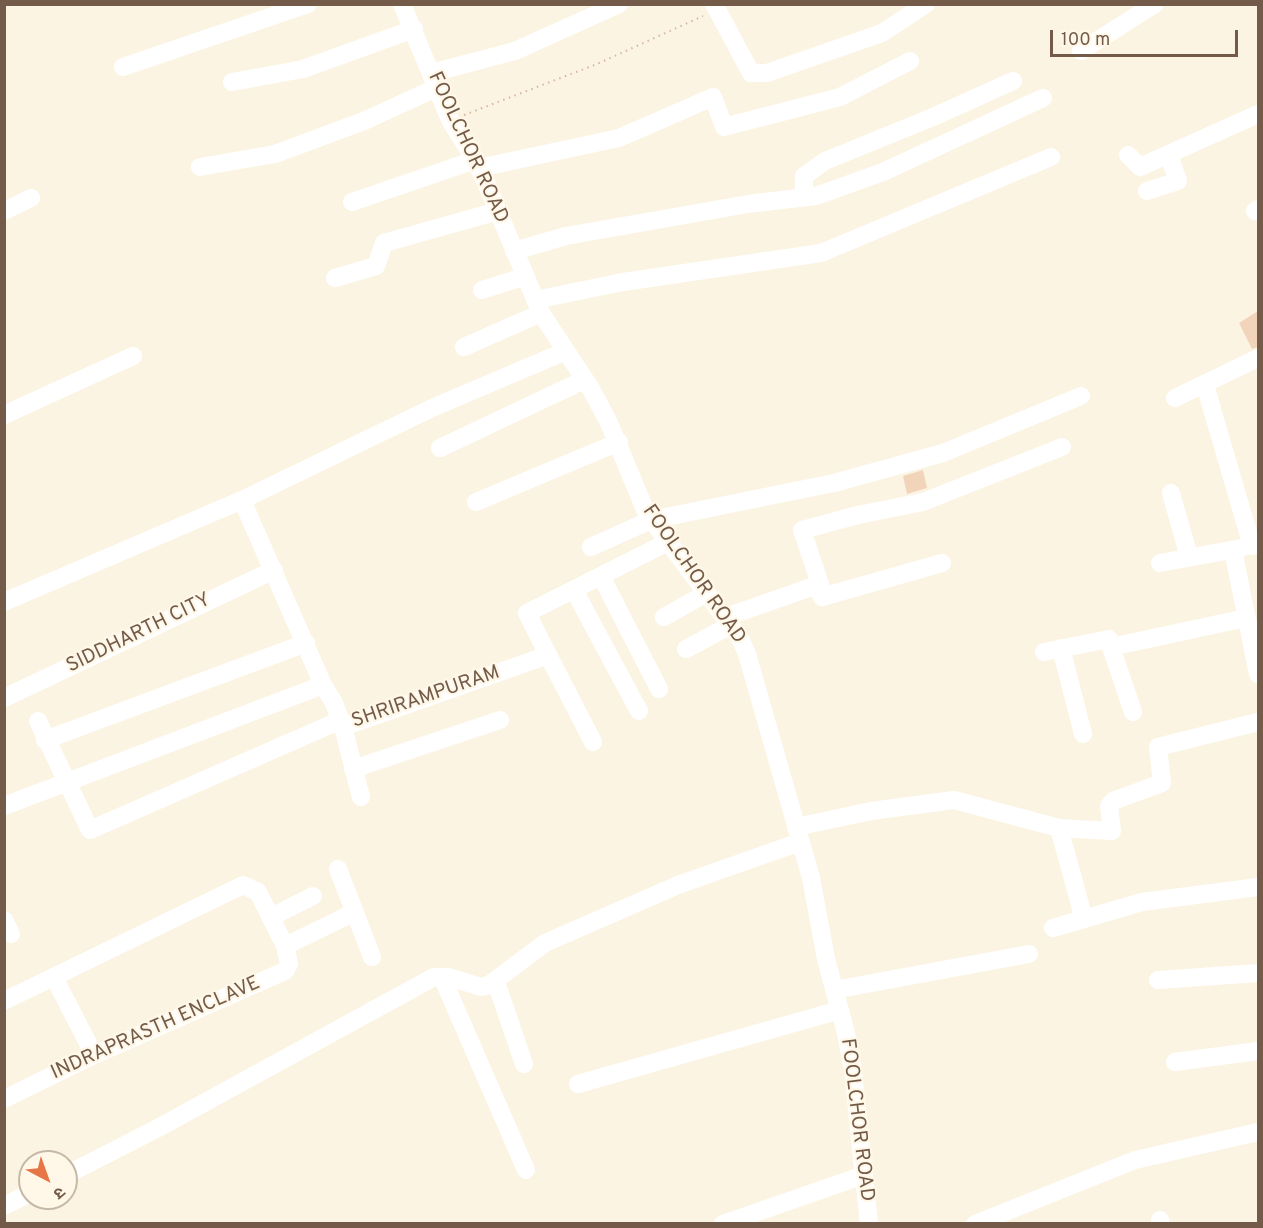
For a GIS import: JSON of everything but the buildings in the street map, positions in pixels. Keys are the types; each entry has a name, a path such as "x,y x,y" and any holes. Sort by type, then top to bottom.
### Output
{"street":[{"path":"123,67 308,4"},
{"name":"FOOLCHOR ROAD","path":"402,4 450,120 477,164 538,307 585,380 619,442 627,472 651,520 728,621 747,654 811,878 840,1010 853,1071 869,1224"},
{"path":"200,166 275,154 364,121 434,80 515,51 619,4"},
{"path":"715,7 751,73 766,74 882,33 927,4"},
{"path":"1081,51 1155,4"},
{"path":"232,82 303,69 414,29"},
{"path":"352,202 477,164 619,138 713,97 724,127 840,97 910,60"},
{"path":"804,197 804,176 825,161 933,117 1013,81"},
{"path":"514,251 566,236 748,204 816,196 883,172 1042,98"},
{"path":"1128,155 1140,167 1258,114"},
{"path":"1147,191 1178,181 1169,155"},
{"path":"464,347 538,307 623,282 821,253 1052,157"},
{"path":"4,211 31,198"},
{"path":"335,278 376,266 384,243 498,211"},
{"path":"482,290 524,277"},
{"path":"4,602 242,500 432,408 566,351"},
{"path":"4,415 133,356"},
{"path":"1175,398 1258,358"},
{"path":"440,448 585,380"},
{"path":"1160,563 1255,545 1205,385"},
{"path":"591,547 651,520 834,483 943,453 1081,396"},
{"path":"476,502 619,442"},
{"path":"686,649 728,621 820,584 802,530 858,515 923,502 1062,447"},
{"path":"1171,493 1189,557"},
{"name":"SHRIRAMPURAM","path":"242,500 342,724 540,658 546,651"},
{"path":"593,742 527,613 668,542"},
{"path":"1233,550 1258,674"},
{"path":"817,586 822,597 942,563"},
{"name":"SIDDHARTH CITY","path":"4,698 274,570"},
{"path":"601,576 659,689"},
{"path":"574,590 639,711"},
{"path":"668,622 710,597"},
{"path":"1111,647 1246,618"},
{"path":"1083,734 1053,650 1109,639 1133,711"},
{"path":"45,740 306,643"},
{"path":"4,806 323,685"},
{"path":"353,769 500,720"},
{"path":"38,721 45,740 90,830 342,724 361,797"},
{"path":"78,1169 188,1112 434,977 481,987 496,982 545,943 798,834 871,811 954,800 1059,828 1112,831 1109,806 1113,801 1162,783 1158,747 1258,722"},
{"path":"1059,828 1084,919"},
{"path":"338,869 372,957"},
{"path":"4,1000 243,885 258,892 285,946 355,912"},
{"path":"1053,928 1142,902 1258,887"},
{"path":"271,917 313,896"},
{"name":"INDRAPRASTH ENCLAVE","path":"4,1100 94,1055 285,971 289,964 285,946"},
{"path":"834,990 1029,954"},
{"path":"1158,980 1258,973"},
{"path":"54,977 94,1055"},
{"path":"442,977 526,1170"},
{"path":"496,982 524,1064"},
{"path":"578,1084 840,1010"},
{"path":"1175,1062 1258,1051"},
{"path":"975,1224 1135,1160 1258,1132"},
{"path":"723,1224 864,1175"},
{"path":"4,1206 18,1199"}],"path":[{"path":"450,120 597,64 715,7"}]}
